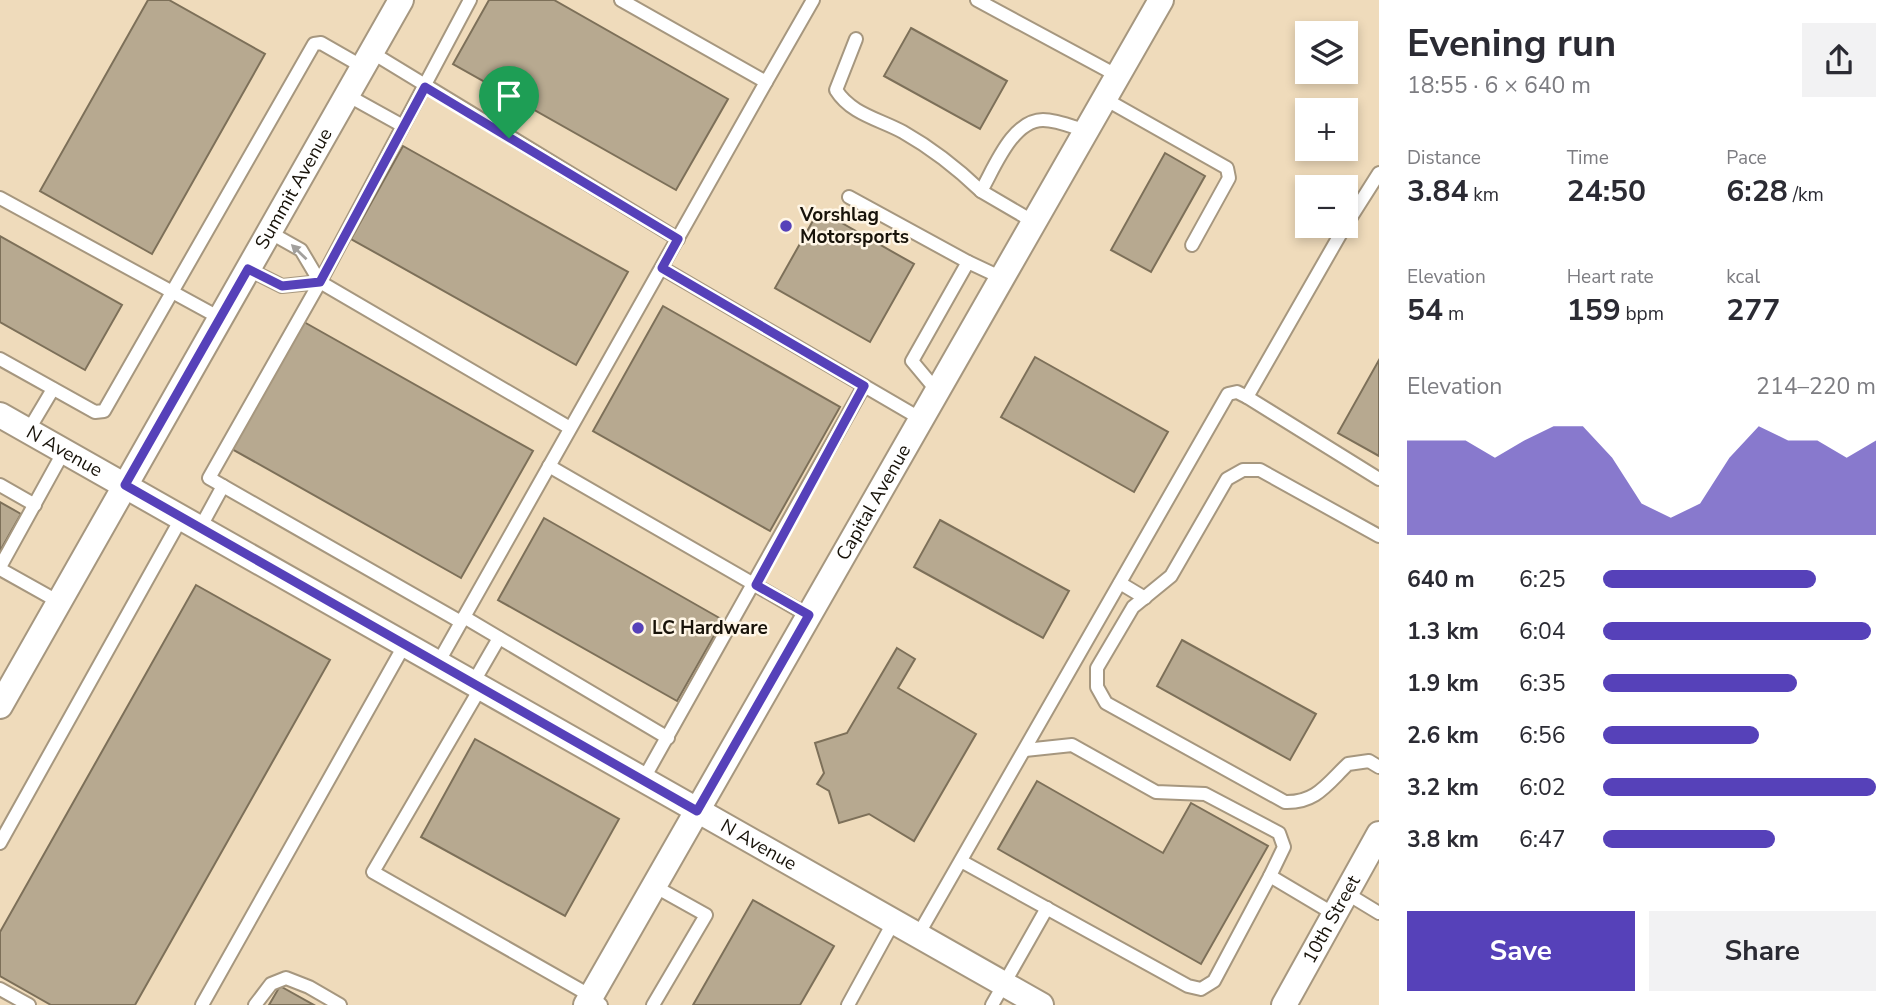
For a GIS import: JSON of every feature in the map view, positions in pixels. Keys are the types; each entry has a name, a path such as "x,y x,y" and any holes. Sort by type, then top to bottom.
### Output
{"street":[{"name":"Capital Avenue","path":"593,1002 654,886 1161,0"},
{"name":"Summit Avenue","path":"0,706 367,60 393,3"},
{"name":"N Avenue","path":"0,415 1041,1005"},
{"name":"10th Street","path":"1284,1005 1379,834"}],"lane":[{"path":"470,0 320,282 209,478 462,620 499,638 668,738"},
{"path":"621,0 766,82"},
{"path":"438,663 813,0"},
{"path":"977,0 1118,76"},
{"path":"856,39 836,90 846,105 924,145 954,165 981,191 1034,222"},
{"path":"0,359 96,412 104,411 314,44 321,43 367,60 425,87 678,239"},
{"path":"347,95 403,126"},
{"path":"1105,99 1227,168 1229,178 1192,245"},
{"path":"981,191 1015,135 1030,124 1042,120 1086,131"},
{"path":"1358,206 1379,173"},
{"path":"849,197 1002,278"},
{"path":"0,198 220,318"},
{"path":"270,232 301,250 320,282 570,428"},
{"path":"1247,397 1339,238"},
{"path":"937,391 912,361 968,262"},
{"path":"662,268 921,419"},
{"path":"248,269 282,286 320,282"},
{"path":"643,780 756,585 864,386"},
{"path":"28,430 53,389"},
{"path":"918,935 1228,394 1237,392 1247,397 1379,480"},
{"path":"59,602 0,568 64,451"},
{"path":"549,466 809,615"},
{"path":"1379,536 1260,470 1243,470 1227,479 1171,576 1133,607 1097,668 1097,687 1106,704 1285,802 1301,803 1319,795 1348,764 1369,761 1379,767"},
{"path":"0,485 35,505"},
{"path":"0,843 191,522 223,486"},
{"path":"1120,583 1145,598"},
{"path":"499,638 477,685 373,872 593,1002"},
{"path":"202,1005 405,644"},
{"path":"961,861 1188,986 1201,989 1214,981 1284,847 1279,833 1205,794 1156,792 1072,745 1025,750"},
{"path":"1270,876 1334,914"},
{"path":"653,1005 706,915 654,886"},
{"path":"1346,892 1379,913"},
{"path":"992,1005 1047,908"},
{"path":"848,1005 894,922"},
{"path":"255,1005 271,984 286,978 309,986 340,1005"},
{"path":"0,989 29,1005"}],"shaded area":[{"path":"0,0 1379,0 1379,1005 0,1005"}],"building":[{"path":"148,0 169,0 265,54 152,254 40,191"},
{"path":"489,0 554,0 728,99 676,190 453,64"},
{"path":"911,28 1007,81 980,129 884,76"},
{"path":"403,146 628,272 576,365 351,239"},
{"path":"1165,153 1205,176 1151,272 1111,250"},
{"path":"819,210 914,264 870,342 775,288"},
{"path":"0,236 122,305 85,370 0,322"},
{"path":"663,306 840,407 770,531 593,431"},
{"path":"304,322 533,451 461,578 232,449"},
{"path":"1035,357 1168,432 1134,492 1001,417"},
{"path":"1379,360 1379,456 1338,433"},
{"path":"0,502 21,514 0,551"},
{"path":"544,518 723,620 677,701 498,600"},
{"path":"940,520 1069,591 1043,638 914,567"},
{"path":"196,585 330,660 135,1005 51,1005 0,976 0,932"},
{"path":"1182,640 1316,714 1290,760 1157,686"},
{"path":"897,648 915,659 898,688 976,734 914,841 869,814 839,823 829,791 817,784 824,773 815,743 847,733"},
{"path":"475,739 619,819 565,916 421,837"},
{"path":"1037,781 1163,853 1191,803 1268,846 1201,964 998,849"},
{"path":"753,900 834,946 800,1005 693,1005"},
{"path":"280,986 314,1005 269,1005"}],"place":[{"name":"Vorshlag Motorsports","path":"786,226"},
{"name":"LC Hardware","path":"638,628"}],"route":[{"path":"425,87 509,138 678,239 662,268 864,386 756,585 809,615 697,811 125,485 248,269 282,286 320,282 425,87"}]}
